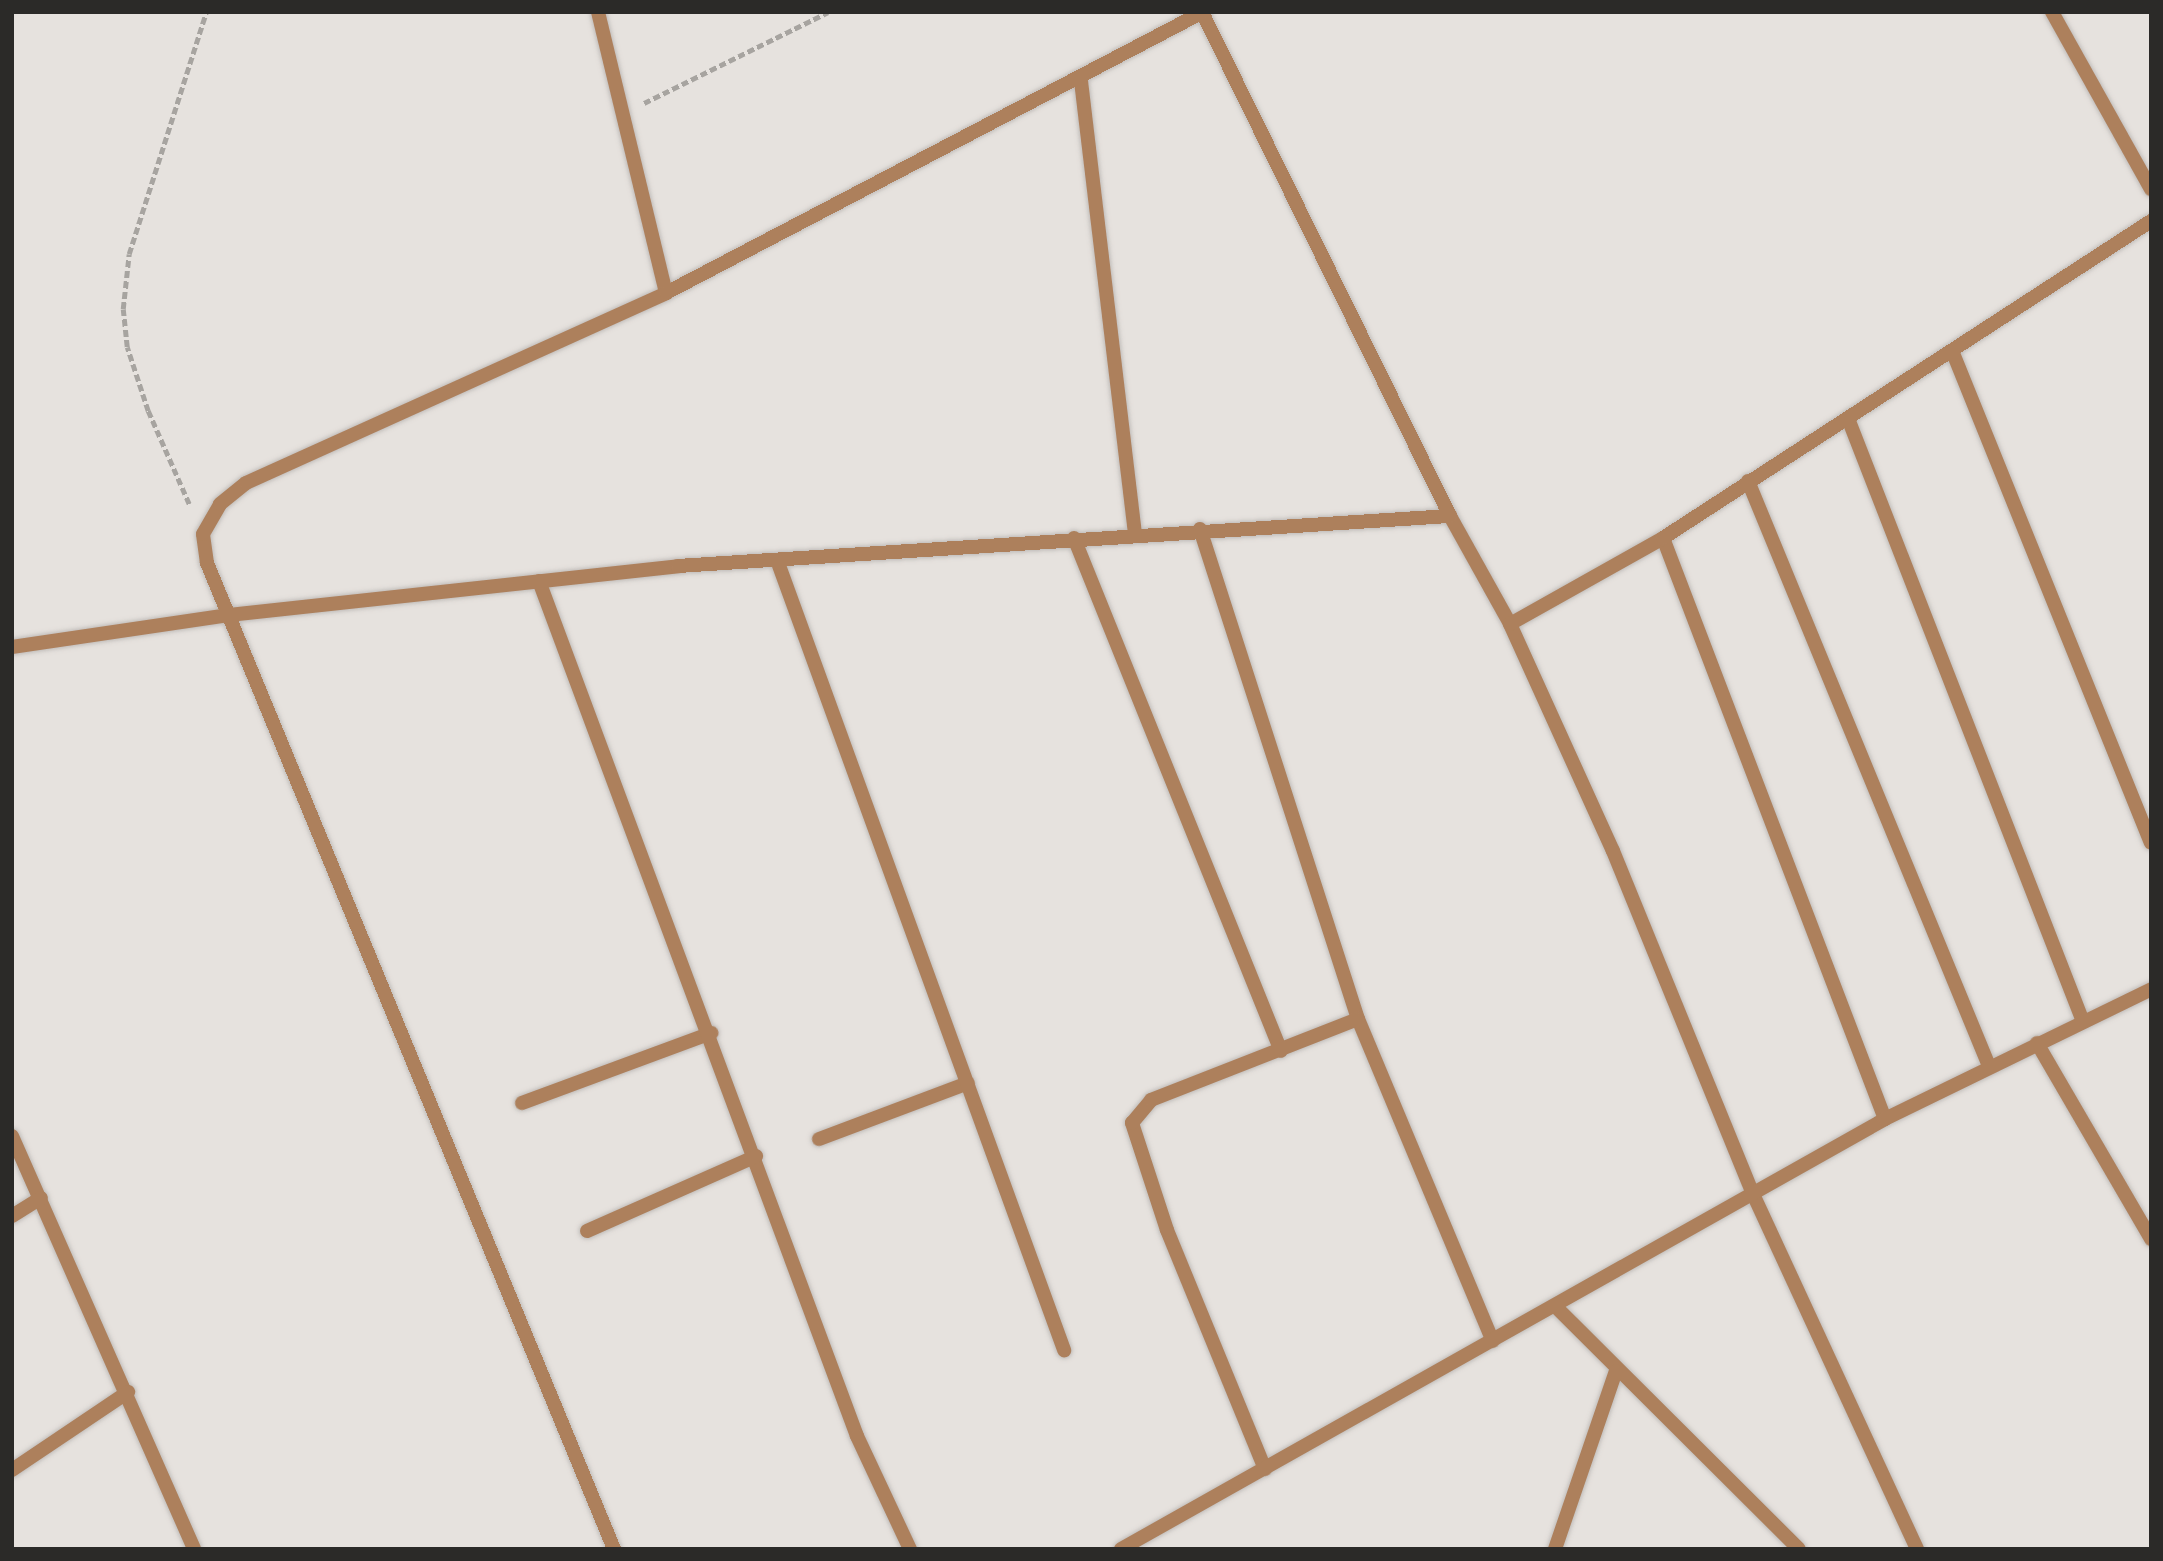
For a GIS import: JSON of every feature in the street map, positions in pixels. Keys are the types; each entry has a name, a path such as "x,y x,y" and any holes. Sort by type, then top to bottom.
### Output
{"street":[{"path":"598,12 626,112 666,293"},
{"path":"614,1549 207,563 203,534 220,504 246,484 666,293 1082,81 1202,12 1450,516 1510,624 1612,851 1753,1194 1917,1549"},
{"path":"2052,12 2151,189"},
{"path":"1082,81 1135,533"},
{"path":"1510,624 1663,538 1748,481 1849,421 2151,221"},
{"path":"1953,352 2151,843"},
{"path":"1849,421 2082,1019"},
{"path":"1748,481 1989,1066"},
{"path":"12,647 229,615 539,581 1135,533 1450,516"},
{"path":"1200,529 1358,1019 1493,1341"},
{"path":"1074,538 1280,1051"},
{"path":"1663,538 1885,1119"},
{"path":"777,560 1064,1350"},
{"path":"539,581 711,1032 857,1436 910,1549"},
{"path":"1121,1549 1885,1119 2082,1019 2151,989"},
{"path":"1265,1469 1167,1230 1132,1123 1151,1100 1358,1019"},
{"path":"522,1103 711,1032"},
{"path":"2037,1044 2151,1239"},
{"path":"819,1139 968,1083"},
{"path":"12,1136 128,1392 194,1549"},
{"path":"587,1231 756,1156"},
{"path":"12,1216 41,1198"},
{"path":"1555,1306 1616,1371 1799,1549"},
{"path":"1555,1549 1616,1371"},
{"path":"12,1470 128,1392"}],"path":[{"path":"203,534 148,411 127,347 124,309 129,254 206,12"},
{"path":"626,112 828,12"}]}
